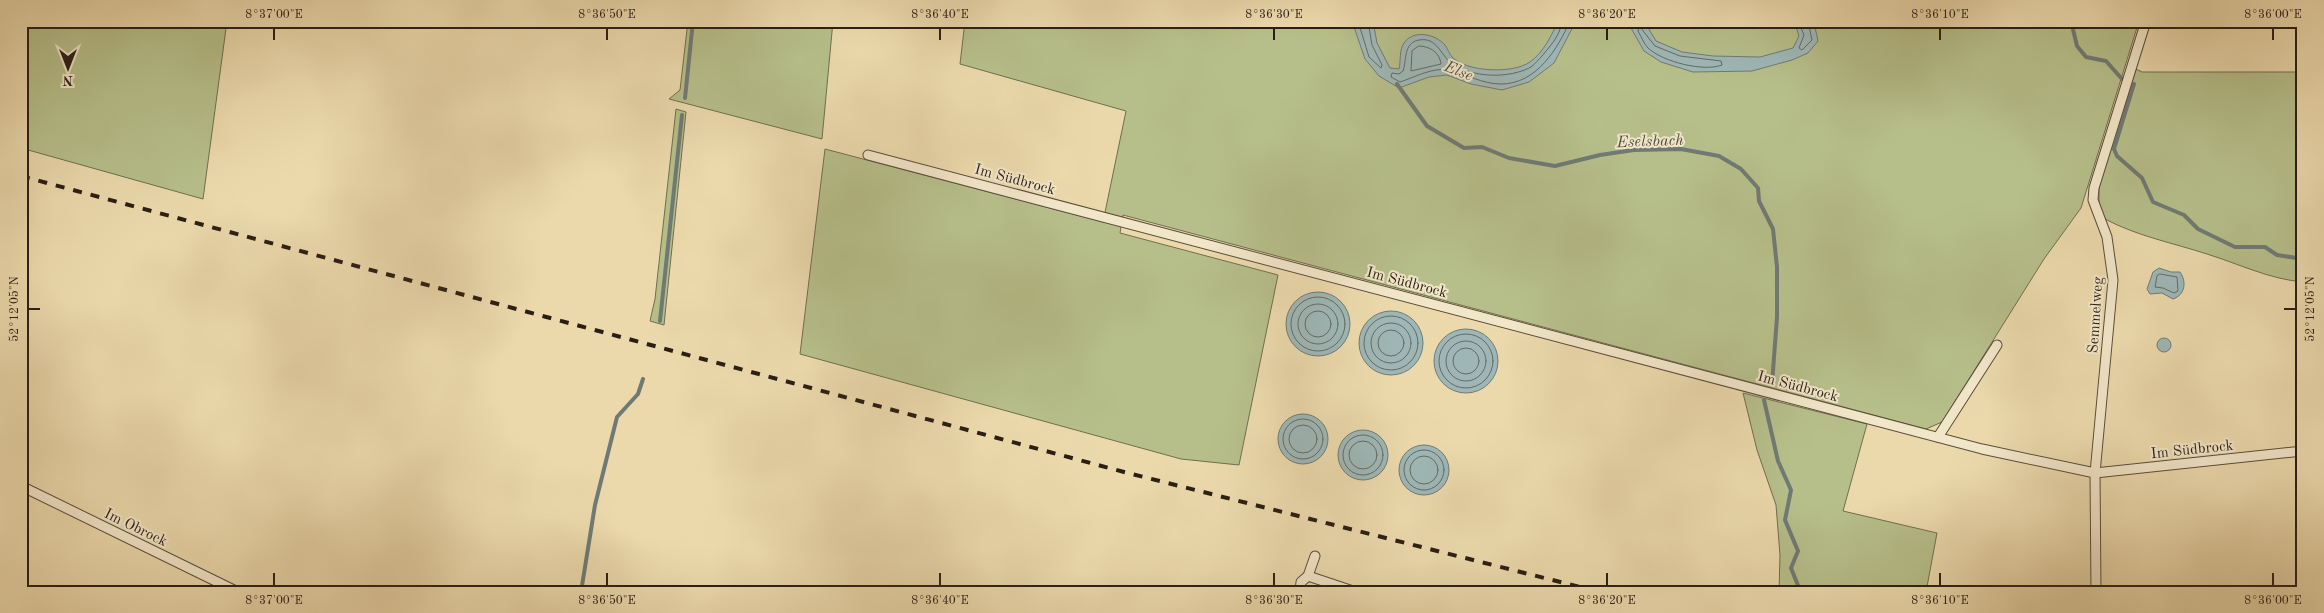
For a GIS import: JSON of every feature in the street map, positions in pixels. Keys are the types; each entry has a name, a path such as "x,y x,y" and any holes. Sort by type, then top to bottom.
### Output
{"street":[{"name":"Semmelweg","path":"2096,592 2095,473 2113,280 2107,237 2094,200 2094,188 2146,21"},
{"name":"Im Südbrock","path":"868,155 1938,438 2095,473 2303,451"},
{"path":"1938,438 1997,345"},
{"name":"Im Obrock","path":"21,486 238,592"},
{"path":"1300,592 1301,582 1308,576 1315,556"},
{"path":"1308,576 1356,592"}],"green space":[{"path":"21,21 227,21 203,199 21,148"},
{"path":"688,21 833,21 822,139 669,99 680,90"},
{"path":"965,21 2139,21 2081,208 2044,259 1942,422 1926,429 1123,215 1120,233 1278,275 1239,465 1181,459 800,354 825,149 1103,222 1126,111 960,64"},
{"path":"2136,69 2142,72 2303,72 2303,282 2278,278 2142,235 2105,219 2099,203 2099,185"},
{"path":"676,109 686,112 664,325 650,321 655,299"},
{"path":"1743,393 1867,424 1843,511 1937,533 1926,592 1779,592 1780,555 1776,505 1757,450"}],"water":[{"name":"Else","path":"1352,21 1373,21 1377,43 1390,68 1399,69 1401,49 1408,39 1413,36 1424,35 1441,41 1450,55 1460,63 1479,69 1502,70 1522,66 1535,58 1550,38 1558,21 1576,21 1554,63 1529,82 1502,90 1471,84 1447,75 1429,77 1399,88 1379,76 1365,59"},
{"path":"1627,21 1644,21 1656,41 1682,52 1713,56 1760,57 1793,48 1799,36 1796,27 1790,21 1812,21 1818,41 1808,53 1792,60 1752,71 1693,72 1661,62 1644,51"},
{"path":"2159,268 2171,272 2180,272 2184,280 2184,288 2177,297 2173,299 2162,293 2150,294 2147,289 2153,272"},
{"path":"1318,292 1336,298 1344,306 1350,324 1344,342 1336,350 1318,356 1300,350 1292,342 1286,324 1292,306 1300,298"},
{"path":"1391,311 1409,317 1417,325 1423,343 1417,361 1409,369 1391,375 1373,369 1365,361 1359,343 1365,325 1373,317"},
{"path":"1466,329 1484,335 1492,343 1498,361 1492,379 1484,387 1466,393 1448,387 1440,379 1434,361 1440,343 1448,335"},
{"path":"2164,338 2169,340 2171,345 2169,350 2164,352 2159,350 2157,345 2159,340"},
{"path":"1298,414 1308,414 1321,421 1328,434 1328,444 1321,457 1308,464 1298,464 1289,460 1282,453 1278,444 1278,434 1282,425 1289,418"},
{"path":"1358,430 1368,430 1381,437 1388,450 1388,460 1381,473 1368,480 1358,480 1349,476 1342,469 1338,460 1338,450 1342,441 1349,434"},
{"path":"1419,445 1429,445 1442,452 1449,465 1449,475 1442,488 1429,495 1419,495 1410,491 1403,484 1399,475 1399,465 1403,456 1410,449"}],"waterway":[{"path":"685,98 693,21"},
{"path":"2071,21 2077,46 2086,57 2106,61 2122,79"},
{"name":"Eselsbach","path":"1397,84 1427,126 1464,148 1482,147 1509,158 1555,166 1600,155 1634,150 1681,149 1719,156 1741,169 1758,188 1759,201 1773,229 1777,267 1777,317 1772,384"},
{"path":"2134,84 2114,149 2117,156 2142,178 2153,202 2184,215 2198,229 2235,247 2265,247 2277,255 2303,259"},
{"path":"660,321 682,115"},
{"path":"581,592 595,505 617,417 638,394 643,379"},
{"name":"Eselsbach","path":"1764,400 1778,461 1791,490 1785,520 1798,551 1791,568 1799,588 1797,592"}],"railway":[{"path":"21,176 1124,472 1600,592"}]}
